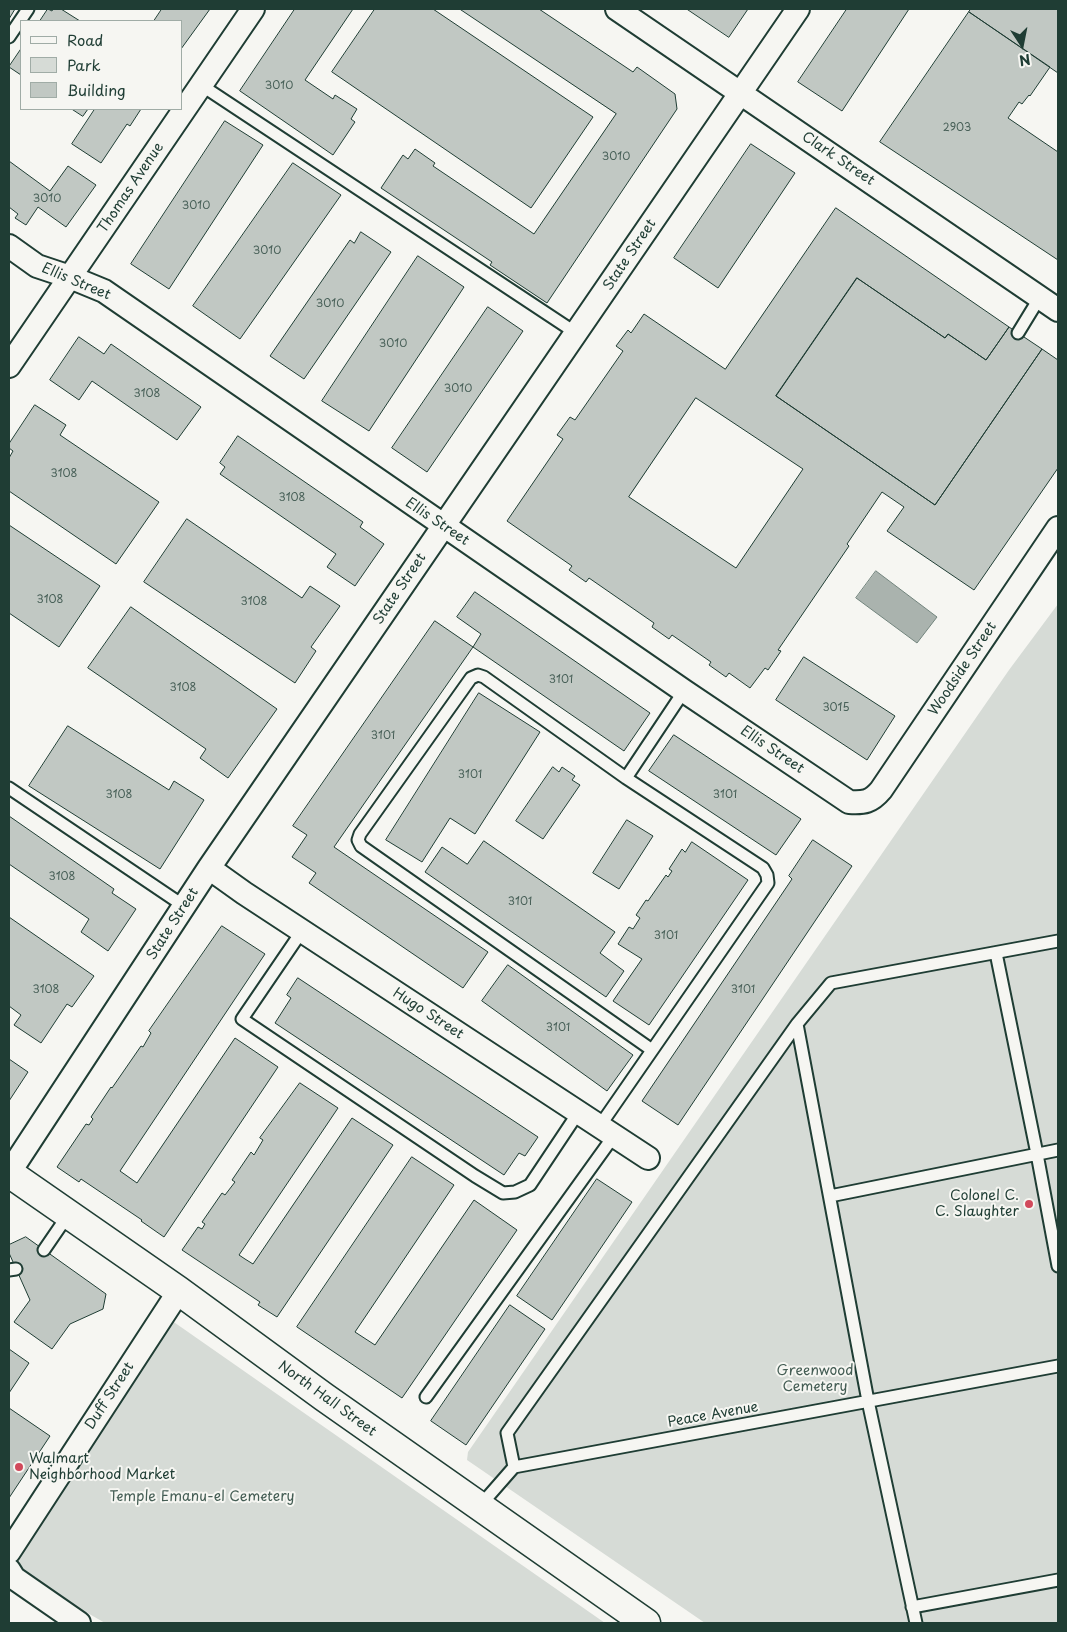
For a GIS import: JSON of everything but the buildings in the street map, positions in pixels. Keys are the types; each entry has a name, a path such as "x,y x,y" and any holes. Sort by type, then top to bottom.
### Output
{"street":[{"name":"Thomas Avenue","path":"9,366 253,9"},
{"name":"Clark Street","path":"617,9 1049,304"},
{"name":"State Street","path":"9,1173 209,868 798,9"},
{"name":"Ellis Street","path":"9,246 37,266 104,291 684,691 841,797 849,802 862,803"},
{"name":"Woodside Street","path":"862,803 874,799 881,790 1058,528"},
{"name":"Hugo Street","path":"209,868 648,1158"},
{"name":"North Hall Street","path":"9,1173 179,1291 324,1397 646,1623"},
{"name":"Duff Street","path":"9,1552 179,1291"},
{"path":"9,1571 14,1578 80,1623"}],"lane":[{"path":"21,20 28,9"},
{"path":"9,37 20,21"},
{"path":"201,85 576,333"},
{"path":"1018,333 1049,304"},
{"path":"426,1397 606,1132 652,1050 768,883 767,875 763,868 626,778 484,677 478,675 471,678 358,840 361,846 652,1050"},
{"path":"626,778 684,691"},
{"path":"9,788 184,906"},
{"path":"302,930 242,1019 475,1176 503,1193 515,1192 530,1186 578,1113"},
{"path":"479,1506 514,1467 507,1433 797,1024 831,983 1058,941"},
{"path":"996,953 1058,1266"},
{"path":"797,1024 868,1402 916,1623"},
{"path":"830,1196 1058,1150"},
{"path":"44,1250 68,1214"},
{"name":"Peace Avenue","path":"514,1467 1058,1366"},
{"path":"912,1607 1058,1580"}],"green space":[{"name":"Greenwood Cemetery","path":"1058,604 1058,1623 705,1623 467,1460 468,1452 1009,670"},
{"name":"Temple Emanu-el Cemetery","path":"168,1318 605,1623 105,1623 25,1577 18,1564 18,1553"}],"shaded area":[{"path":"876,571 937,617 917,643 856,598"}],"place":[{"name":"Colonel C. C. Slaughter","path":"1029,1204"},
{"name":"Walmart Neighborhood Market","path":"19,1467"}]}
